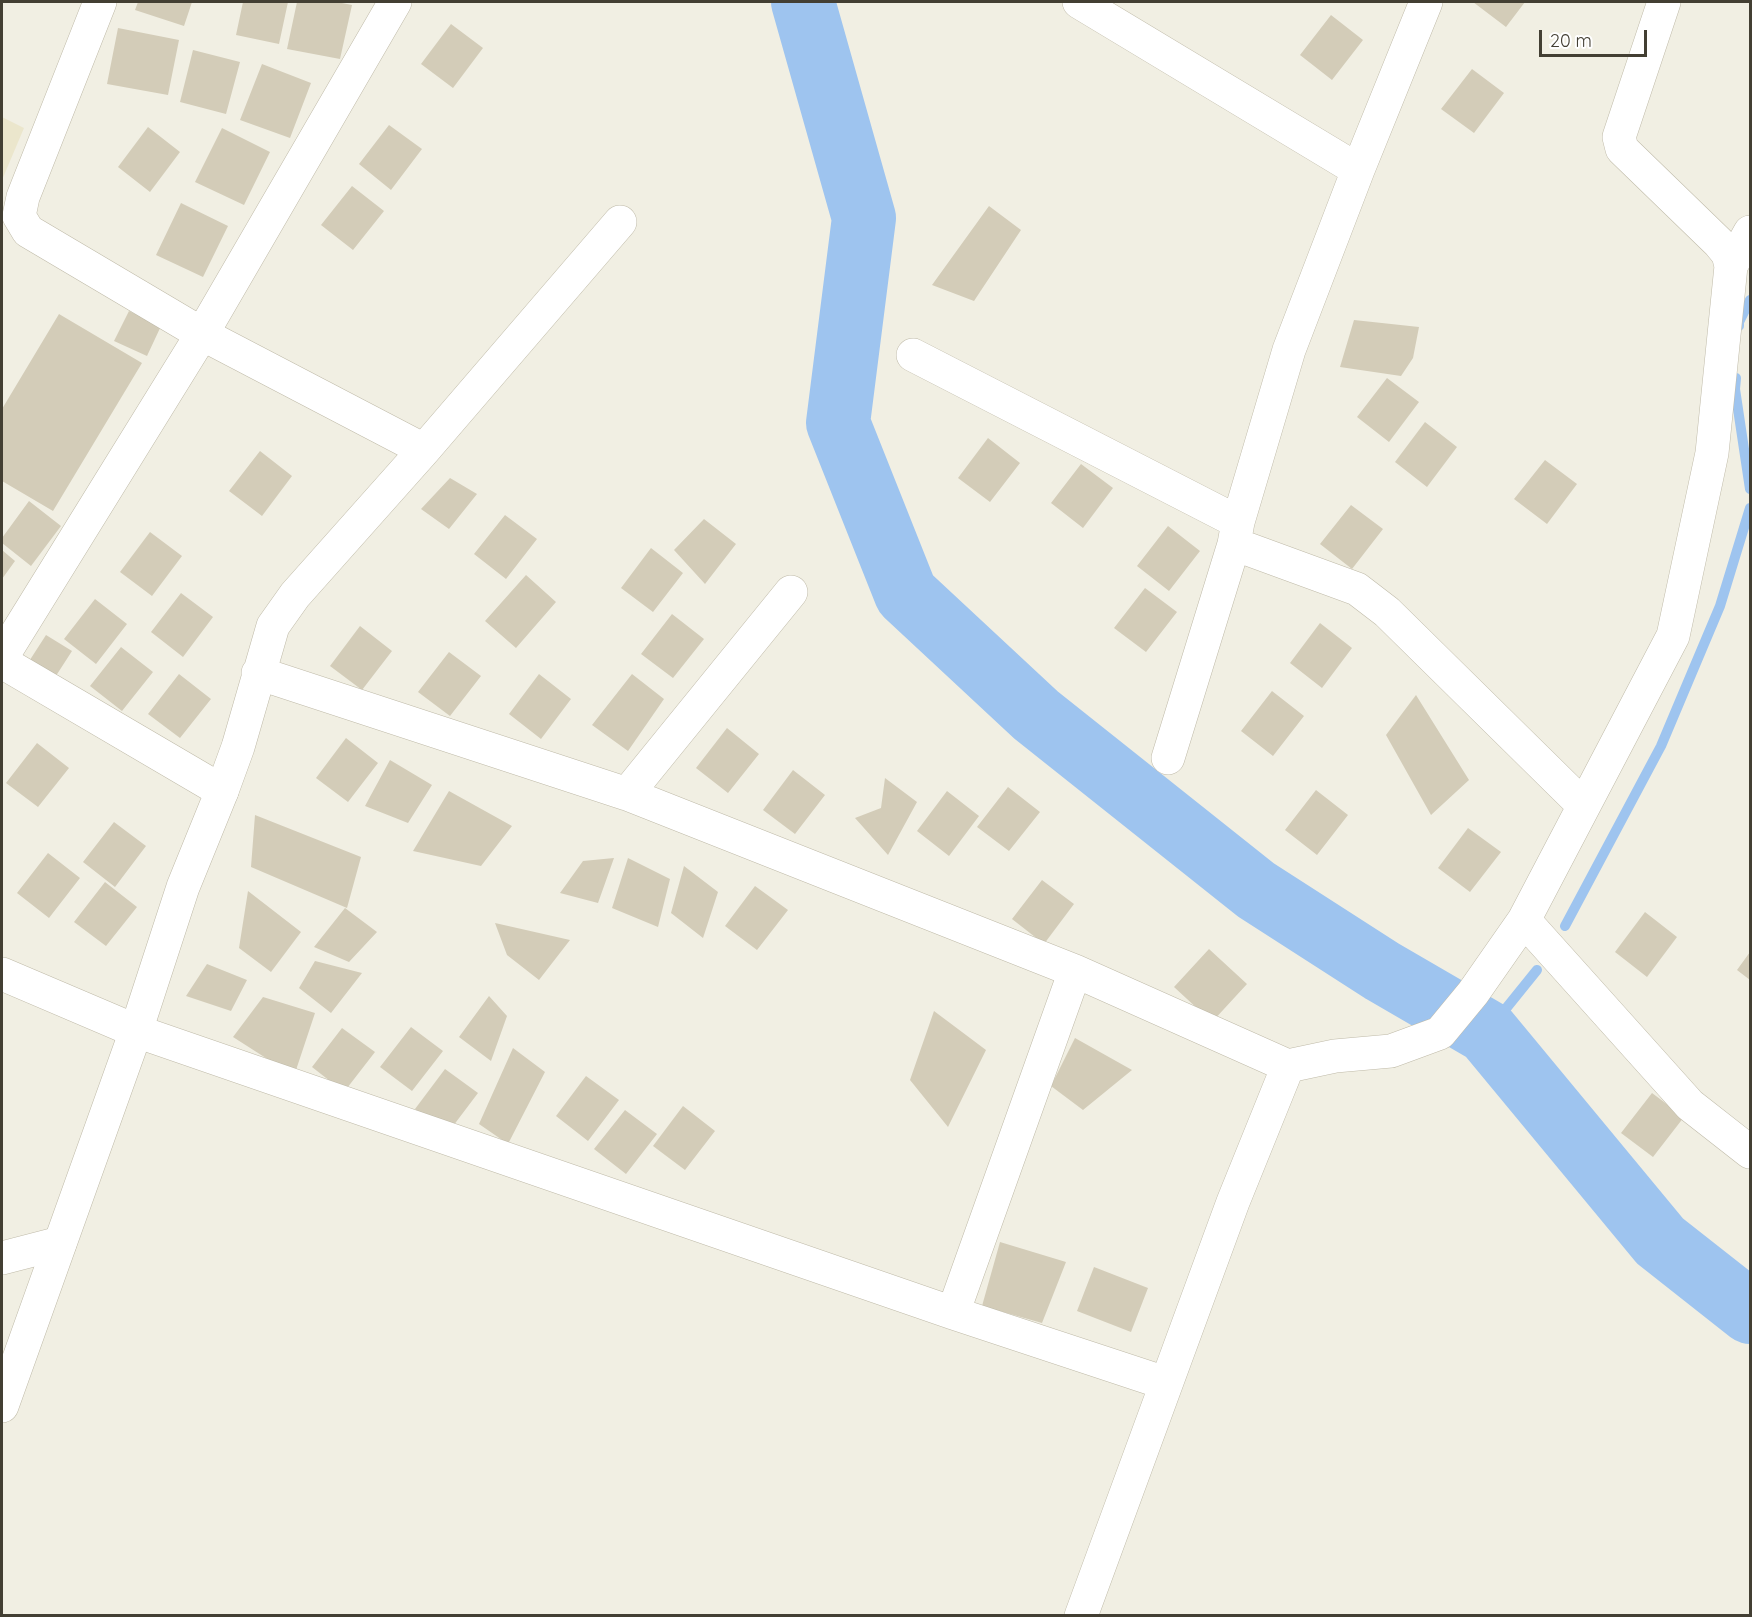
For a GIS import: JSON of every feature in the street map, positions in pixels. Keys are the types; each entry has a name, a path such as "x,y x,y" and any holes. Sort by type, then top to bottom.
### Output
{"street":[{"path":"100,2 23,197 19,216 28,231 202,334 424,450"},
{"path":"222,791 2,660 202,334 395,2"},
{"path":"1079,2 1358,170"},
{"path":"1168,758 1289,350 1426,2"},
{"path":"258,673 627,794 1075,971 1288,1066 1335,1056 1391,1051 1440,1033 1473,993 1524,920 1673,636 1712,453 1731,266 1728,254 1719,243 1622,149 1619,137 1664,2"},
{"path":"2,1406 136,1031 183,887 238,747 273,626 295,595 424,450 620,222"},
{"path":"1731,266 1750,232"},
{"path":"913,355 1236,533 1356,589 1387,612 1583,805"},
{"path":"627,794 791,592"},
{"path":"1524,920 1690,1104 1750,1152"},
{"path":"953,1313 1075,971"},
{"path":"2,974 136,1031 953,1313 1166,1383"},
{"path":"1081,1616 1233,1202 1288,1066"},
{"path":"2,1258 60,1243"}],"shaded area":[{"path":"2,117 24,128 2,180"}],"building":[{"path":"138,2 192,2 184,26 135,10"},
{"path":"243,2 288,2 279,44 236,35"},
{"path":"297,2 337,2 352,5 340,59 287,49"},
{"path":"1473,2 1525,2 1506,27"},
{"path":"1331,15 1363,40 1332,80 1300,55"},
{"path":"451,24 483,48 453,88 421,64"},
{"path":"118,28 179,40 168,95 107,84"},
{"path":"193,50 240,62 226,114 180,102"},
{"path":"262,64 311,83 290,138 240,120"},
{"path":"1472,69 1504,93 1474,133 1441,109"},
{"path":"389,125 422,149 391,190 359,164"},
{"path":"148,127 180,152 150,192 118,167"},
{"path":"222,128 270,152 244,205 195,182"},
{"path":"352,186 384,211 353,250 321,225"},
{"path":"181,203 228,226 203,277 156,255"},
{"path":"989,206 1021,230 974,301 932,285"},
{"path":"129,311 161,326 147,356 114,341"},
{"path":"59,314 142,363 53,511 2,481 2,409"},
{"path":"1354,320 1419,327 1413,358 1401,376 1340,367"},
{"path":"1387,378 1419,402 1389,442 1357,417"},
{"path":"1425,422 1457,447 1427,487 1395,462"},
{"path":"988,438 1020,463 990,502 958,478"},
{"path":"260,451 292,476 262,516 229,491"},
{"path":"1545,460 1577,484 1547,524 1514,499"},
{"path":"1081,464 1113,488 1083,528 1051,503"},
{"path":"450,478 477,494 449,529 421,509"},
{"path":"29,501 61,526 31,566 2,543 2,538"},
{"path":"1351,505 1383,529 1352,569 1320,544"},
{"path":"505,515 537,539 506,579 474,554"},
{"path":"704,519 736,544 705,584 674,550"},
{"path":"1168,526 1200,551 1169,591 1137,566"},
{"path":"150,532 182,556 152,596 120,572"},
{"path":"651,548 683,573 653,612 621,588"},
{"path":"2,550 15,561 2,579"},
{"path":"526,575 556,602 516,648 485,621"},
{"path":"1145,588 1177,612 1146,652 1114,628"},
{"path":"181,593 213,617 183,657 151,632"},
{"path":"95,599 127,624 96,664 64,639"},
{"path":"672,614 704,639 673,678 641,654"},
{"path":"1320,623 1352,648 1322,688 1290,663"},
{"path":"360,626 392,651 362,690 330,666"},
{"path":"46,635 72,651 52,682 26,666"},
{"path":"121,647 153,672 122,711 90,686"},
{"path":"449,652 481,676 450,716 418,692"},
{"path":"179,674 211,699 180,738 148,714"},
{"path":"539,674 571,699 541,739 509,714"},
{"path":"632,674 664,699 628,751 592,725"},
{"path":"1272,691 1304,716 1273,756 1241,731"},
{"path":"1416,695 1469,780 1431,815 1386,735"},
{"path":"727,728 759,754 728,793 696,768"},
{"path":"346,738 378,763 348,802 316,778"},
{"path":"37,743 69,768 38,807 6,783"},
{"path":"390,760 432,785 408,823 365,806"},
{"path":"793,770 825,795 795,834 763,810"},
{"path":"885,778 917,802 888,855 855,818 881,808"},
{"path":"1008,787 1040,812 1009,851 977,827"},
{"path":"1316,790 1348,815 1317,855 1285,830"},
{"path":"449,791 512,826 481,866 413,851"},
{"path":"947,791 979,816 949,856 917,831"},
{"path":"255,815 361,857 347,908 251,867"},
{"path":"114,822 146,846 115,887 83,862"},
{"path":"1468,828 1501,852 1470,892 1438,868"},
{"path":"48,853 80,878 49,918 17,893"},
{"path":"614,858 598,903 560,893 583,861"},
{"path":"628,858 670,879 658,927 612,908"},
{"path":"684,866 718,892 703,938 671,913"},
{"path":"1042,880 1074,904 1044,944 1012,919"},
{"path":"105,882 137,907 106,946 74,922"},
{"path":"755,886 788,910 757,950 725,926"},
{"path":"248,891 301,932 271,972 239,948"},
{"path":"345,908 377,932 349,962 314,947"},
{"path":"1645,912 1677,937 1647,977 1615,952"},
{"path":"495,923 570,940 539,980 507,955"},
{"path":"1209,949 1247,984 1212,1022 1174,987"},
{"path":"1750,952 1750,980 1737,970"},
{"path":"315,961 362,973 331,1013 299,988"},
{"path":"207,964 247,980 231,1011 186,996"},
{"path":"489,996 507,1016 491,1061 459,1037"},
{"path":"263,997 315,1013 294,1076 233,1037"},
{"path":"934,1011 986,1050 948,1127 910,1080"},
{"path":"411,1027 443,1051 412,1091 380,1067"},
{"path":"342,1028 375,1052 344,1092 312,1067"},
{"path":"1075,1038 1132,1070 1083,1110 1051,1086"},
{"path":"513,1048 545,1072 508,1144 479,1124"},
{"path":"445,1069 478,1093 447,1134 415,1109"},
{"path":"586,1076 619,1100 588,1141 556,1116"},
{"path":"1652,1093 1684,1117 1653,1157 1621,1133"},
{"path":"683,1106 715,1131 685,1170 653,1146"},
{"path":"625,1110 657,1134 626,1174 594,1149"},
{"path":"1000,1242 1066,1262 1042,1323 982,1306"},
{"path":"1094,1267 1148,1288 1131,1332 1077,1311"}],"waterway":[{"path":"803,2 864,218 838,423 906,594 1036,715 1256,890 1382,971 1487,1032 1660,1241 1750,1312"},
{"path":"1739,326 1750,300"},
{"path":"1736,378 1735,389 1750,489"},
{"path":"1565,926 1661,746 1720,606 1750,508"},
{"path":"1487,1032 1537,970"}]}
